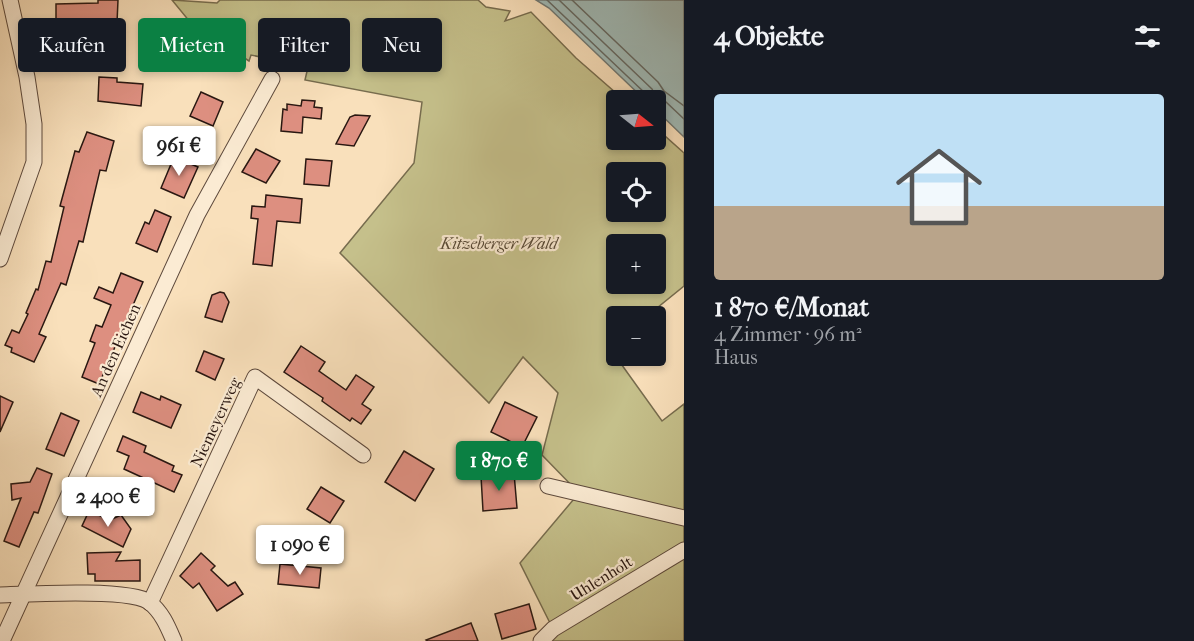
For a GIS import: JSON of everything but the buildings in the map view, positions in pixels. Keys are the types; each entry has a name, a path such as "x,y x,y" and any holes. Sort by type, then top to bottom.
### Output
{"street":[{"path":"0,258 34,162 34,124 27,77 10,0"},
{"name":"An den Eichen","path":"2,641 196,215 272,80"},
{"name":"Niemeyerweg","path":"147,601 255,377 363,455"},
{"path":"548,486 684,518"},
{"name":"Uhlenholt","path":"541,641 553,629 684,550"},
{"path":"0,595 85,593 147,601 166,621 174,641"}],"green space":[{"name":"Kitzeberger Wald","path":"172,0 217,3 220,0 478,0 486,7 510,11 505,21 531,12 576,58 613,90 606,90 606,150 666,150 666,137 684,153 684,286 659,306 606,306 606,366 623,366 662,421 684,404 684,641 541,641 553,629 520,563 579,493 542,455 558,393 523,357 489,403 340,253 414,163 422,102 305,80 307,72 350,72 350,18 258,18 258,56 251,55 249,61 246,59 246,18 187,18"}],"water":[{"path":"536,0 684,0 684,137 666,120 666,90 635,90 549,8"}]}
